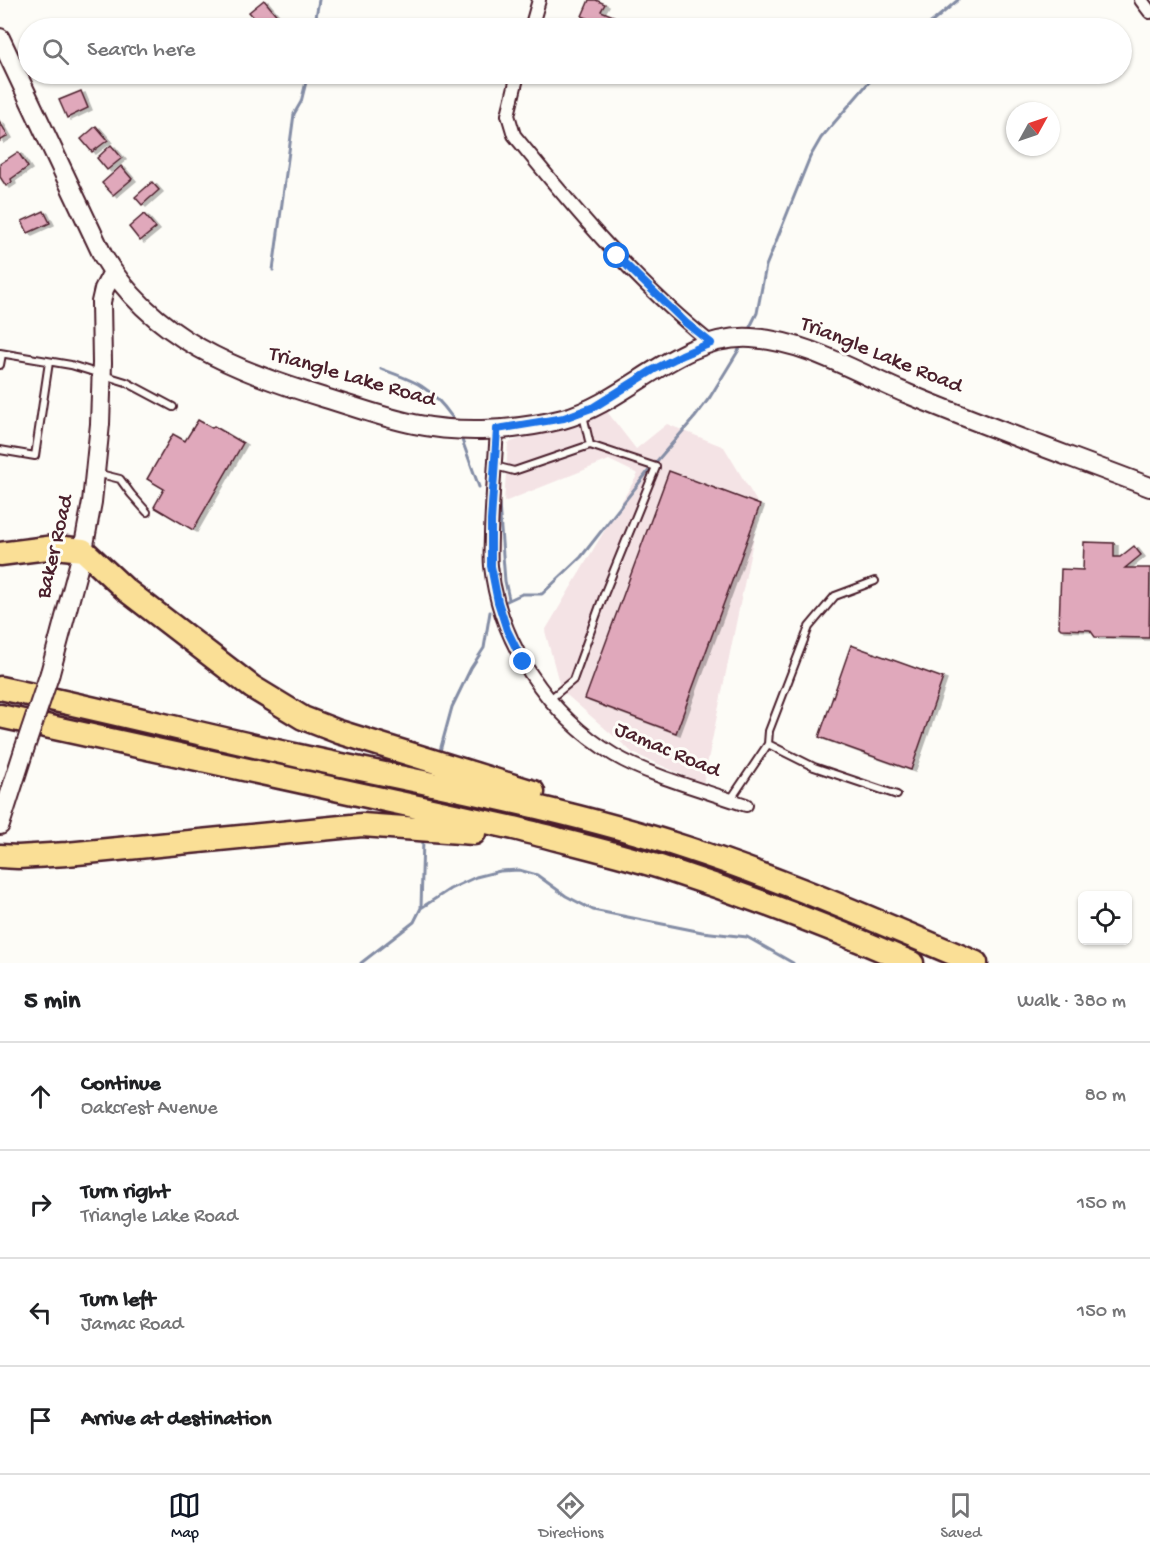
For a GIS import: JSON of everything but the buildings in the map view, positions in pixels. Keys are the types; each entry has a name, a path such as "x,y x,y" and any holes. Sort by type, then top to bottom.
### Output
{"highway":[{"path":"0,554 55,547 83,550 126,590 252,687 303,718 339,732 594,812 634,832"},
{"path":"0,688 298,756 513,801 634,832 776,880 976,963"},
{"path":"0,716 578,844 746,896 912,963"},
{"path":"0,856 67,854 362,825 440,829 578,844"}],"street":[{"path":"534,18 539,0"},
{"path":"1141,0 1150,12"},
{"name":"Triangle Lake Road","path":"0,38 18,76"},
{"name":"Triangle Lake Road","path":"22,84 112,272 135,299 173,333 202,351 242,370 308,393 415,424 451,429 497,429 564,418 594,407 682,355 711,343 723,340 756,339 778,341 819,354 907,394 1150,487"},
{"path":"516,84 508,115 514,135 617,256 686,323 711,343"},
{"name":"Baker Road","path":"0,825 50,673 83,550 96,472 102,375 101,302 112,272"},
{"name":"Jamac Road","path":"497,429 491,566 498,602 507,630 523,662 563,715 615,756 652,772 746,805"}],"lane":[{"path":"0,365 1,354 71,365 126,382 173,407"},
{"path":"0,450 35,456 49,362"},
{"path":"582,411 590,445"},
{"path":"495,466 514,471 590,445 656,467 603,597 573,680 550,699"},
{"path":"96,472 120,479 147,512"},
{"path":"730,800 768,744 769,731 809,627 835,596 875,581"},
{"path":"768,744 814,767 897,795"}],"shaded area":[{"path":"605,409 636,449 667,424 724,447 760,507 703,784 633,753 561,690 545,631 638,474 609,460 504,502 508,443"}],"waterway":[{"path":"316,18 319,0"},
{"path":"937,18 958,0"},
{"path":"273,270 294,114 301,102 306,84"},
{"path":"749,329 757,313 766,266 810,157 821,138 867,84"},
{"path":"507,601 522,594 542,594 581,557 650,469 695,417 740,348"},
{"path":"381,369 403,377 429,391 452,417"},
{"path":"462,440 479,487"},
{"path":"499,504 505,581 509,599"},
{"path":"440,751 452,707 471,668 484,648 490,612"},
{"path":"361,963 414,922 421,908 423,839"},
{"path":"421,908 450,889 476,877 500,871 519,870 537,875 566,896 593,910 702,932 747,937 793,963"}],"route":[{"path":"523,662 507,630 498,602 491,566 491,521 497,429 564,418 594,407 653,370 711,343 686,323 617,256"}]}
